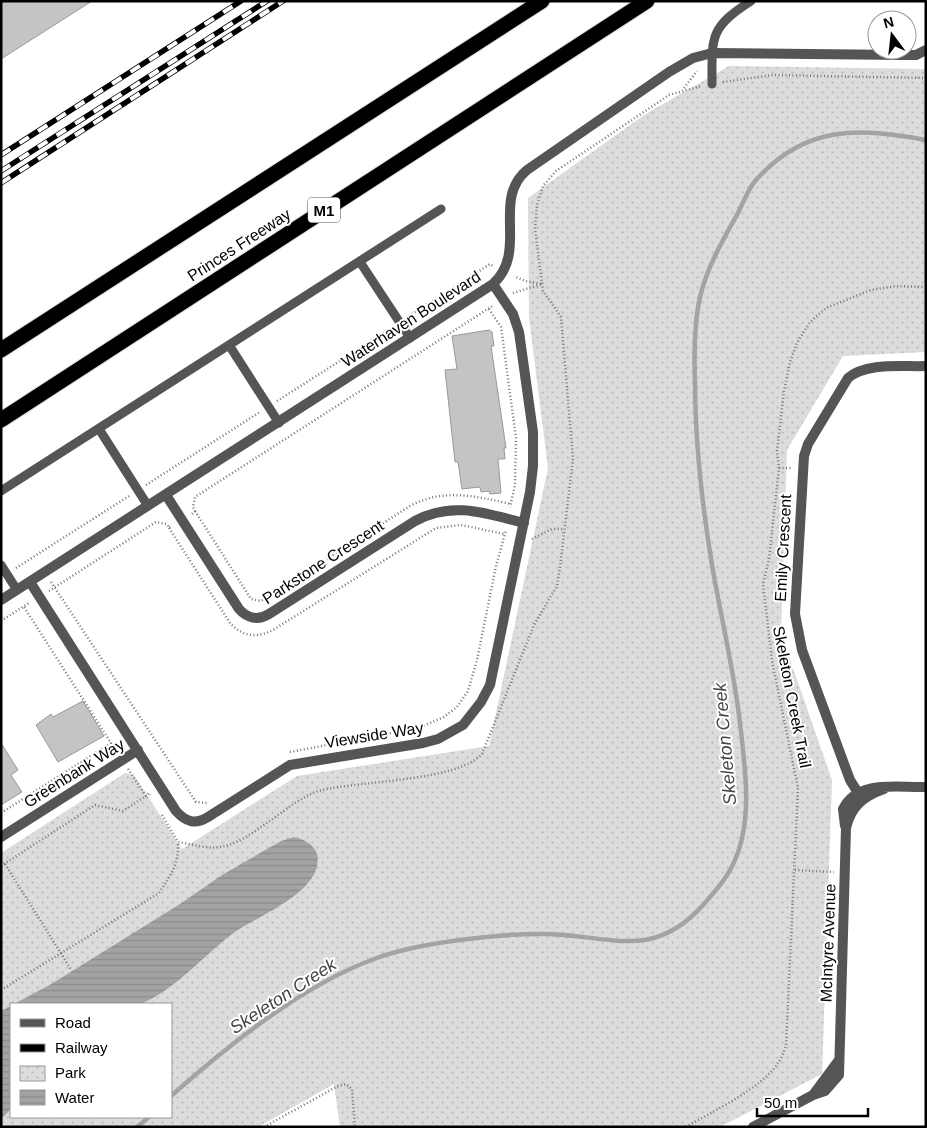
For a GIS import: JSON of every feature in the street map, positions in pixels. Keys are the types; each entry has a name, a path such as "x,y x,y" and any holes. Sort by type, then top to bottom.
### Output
{"highway":[{"path":"1,350 542,1"},
{"name":"Princes Freeway","path":"1,420 647,1"}],"street":[{"name":"Waterhaven Boulevard","path":"1,600 493,284 508,263 511,247 512,194 521,175 656,80 693,58 712,53 904,55 916,54 926,50"},
{"name":"Viewside Way","path":"30,582 176,811 189,822 196,822 217,812 290,765 423,744 453,732 472,716 490,685 532,479 532,432 520,332 513,314 493,284"},
{"name":"Emily Crescent","path":"860,796 850,780 802,650 797,629 795,614 804,456 808,444 843,385 854,374 869,368 926,366"},
{"name":"Parkstone Crescent","path":"166,495 239,609 247,615 257,618 269,614 415,521 433,512 459,509 524,524"},
{"name":"Greenbank Way","path":"1,837 138,750"},
{"path":"860,796 884,789 926,787"},
{"name":"McIntyre Avenue","path":"753,1127 813,1095 839,1060 846,828 860,796"}],"lane":[{"path":"712,84 712,53 718,27 751,1"},
{"path":"1,491 441,209"},
{"path":"360,262 410,338"},
{"path":"229,345 278,423"},
{"path":"99,429 148,506"},
{"path":"1,565 17,590"}],"path":[{"path":"7,574 490,264 525,281 542,284 503,298 195,497 193,507 251,599 262,601 410,506 427,498 460,494 511,504"},
{"name":"Skeleton Creek Trail","path":"686,1127 740,1096 763,1078 778,1063 786,1045 798,788 772,661 763,584 769,559 778,468 777,450 790,362 797,342 810,322 826,308 871,290 896,286 926,287"},
{"path":"1,621 156,522 166,524 169,528 195,511"},
{"path":"54,587 196,802 206,804 214,799"},
{"path":"1,813 111,742 24,607"},
{"path":"284,755 292,750 418,728 444,717"},
{"path":"149,793 154,801"},
{"path":"72,971 3,865 95,805 124,811 146,796"},
{"path":"159,809 178,842"},
{"path":"795,870 845,872"},
{"path":"264,1127 338,1086 348,1084 353,1092 352,1104 355,1127"}],"green space":[{"path":"729,66 926,69 926,352 843,356 787,450 781,634 832,780 822,1074 720,1127 340,1127 334,1084 258,1127 1,1127 1,853 125,773 134,775 182,849 297,776 489,746 548,468 529,318 528,198 644,115"}],"water":[{"path":"294,837 308,842 316,850 317,868 310,880 300,891 272,911 232,934 166,990 143,1003 16,1003 53,983 180,904 222,875 281,841"},
{"path":"10,1006 10,1110 1,1119 1,1011"}],"building":[{"path":"1,1 92,1 1,59"},
{"path":"489,330 492,332 494,346 491,346 506,448 504,448 505,459 498,459 501,493 490,494 489,491 481,492 480,487 462,489 458,462 455,462 445,370 457,369 452,336"},
{"path":"83,701 104,736 58,762 36,725 51,714 53,717"},
{"path":"1,743 18,770 11,775 22,792 1,805"}],"waterway":[{"name":"Skeleton Creek","path":"172,1095 216,1057 267,1018 320,984 374,959 391,953 433,944 501,936 540,934 607,940 646,940 665,934 684,922 704,904 725,878 741,844 746,810 746,792 744,757 737,703 708,542 702,496 695,404 695,339 700,297 716,254 753,184 775,162 794,148 835,134 878,133 926,140"},
{"name":"Skeleton Creek","path":"137,1127 148,1118"}],"railway":[{"path":"1,155 241,1"},
{"path":"1,171 267,1"},
{"path":"1,183 283,1"}]}
